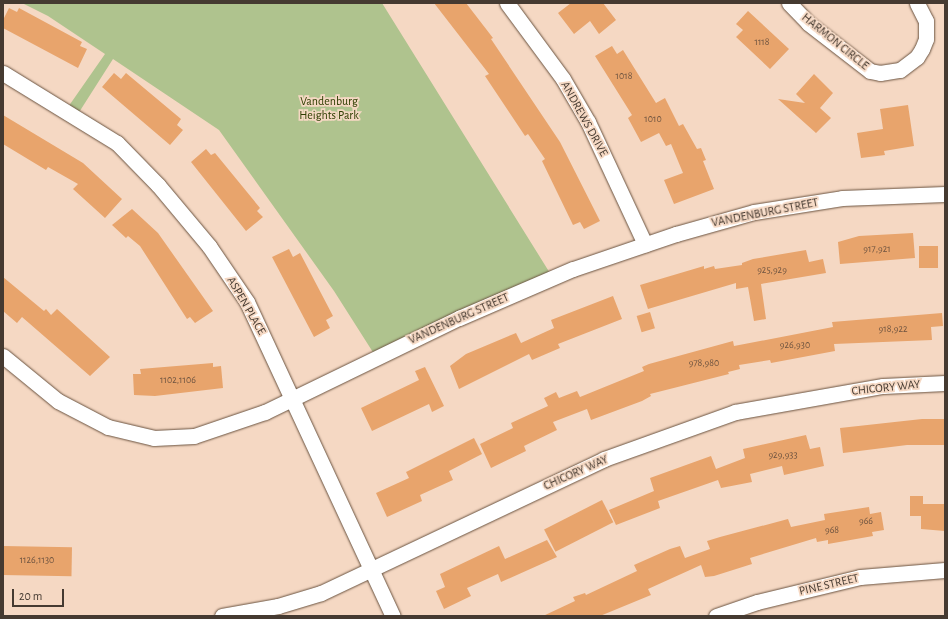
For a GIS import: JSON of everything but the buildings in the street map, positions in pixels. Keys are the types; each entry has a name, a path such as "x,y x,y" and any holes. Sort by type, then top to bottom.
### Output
{"street":[{"name":"ANDREWS DRIVE","path":"507,3 563,79 588,122 645,244"},
{"name":"HARMON CIRCLE","path":"789,3 808,23 870,71 880,73 900,70 916,58 922,49 926,39 926,21 917,3"},
{"name":"ASPEN PLACE","path":"3,73 117,143 158,185 209,246 247,302 393,616"},
{"name":"VANDENBURG STREET","path":"3,356 42,390 75,412 108,427 154,438 175,438 212,432 265,412 459,318 573,269 645,244 754,212 842,198 945,194"},
{"name":"CHICORY WAY","path":"222,616 244,614 321,593 604,459 735,412 883,386 945,383"},
{"name":"PINE STREET","path":"716,616 757,602 860,577 945,570"}],"green space":[{"name":"Vandenburg Heights Park","path":"22,3 382,3 553,278 376,357 334,291 219,130 113,59 76,117 66,110 105,54 48,16"}]}
